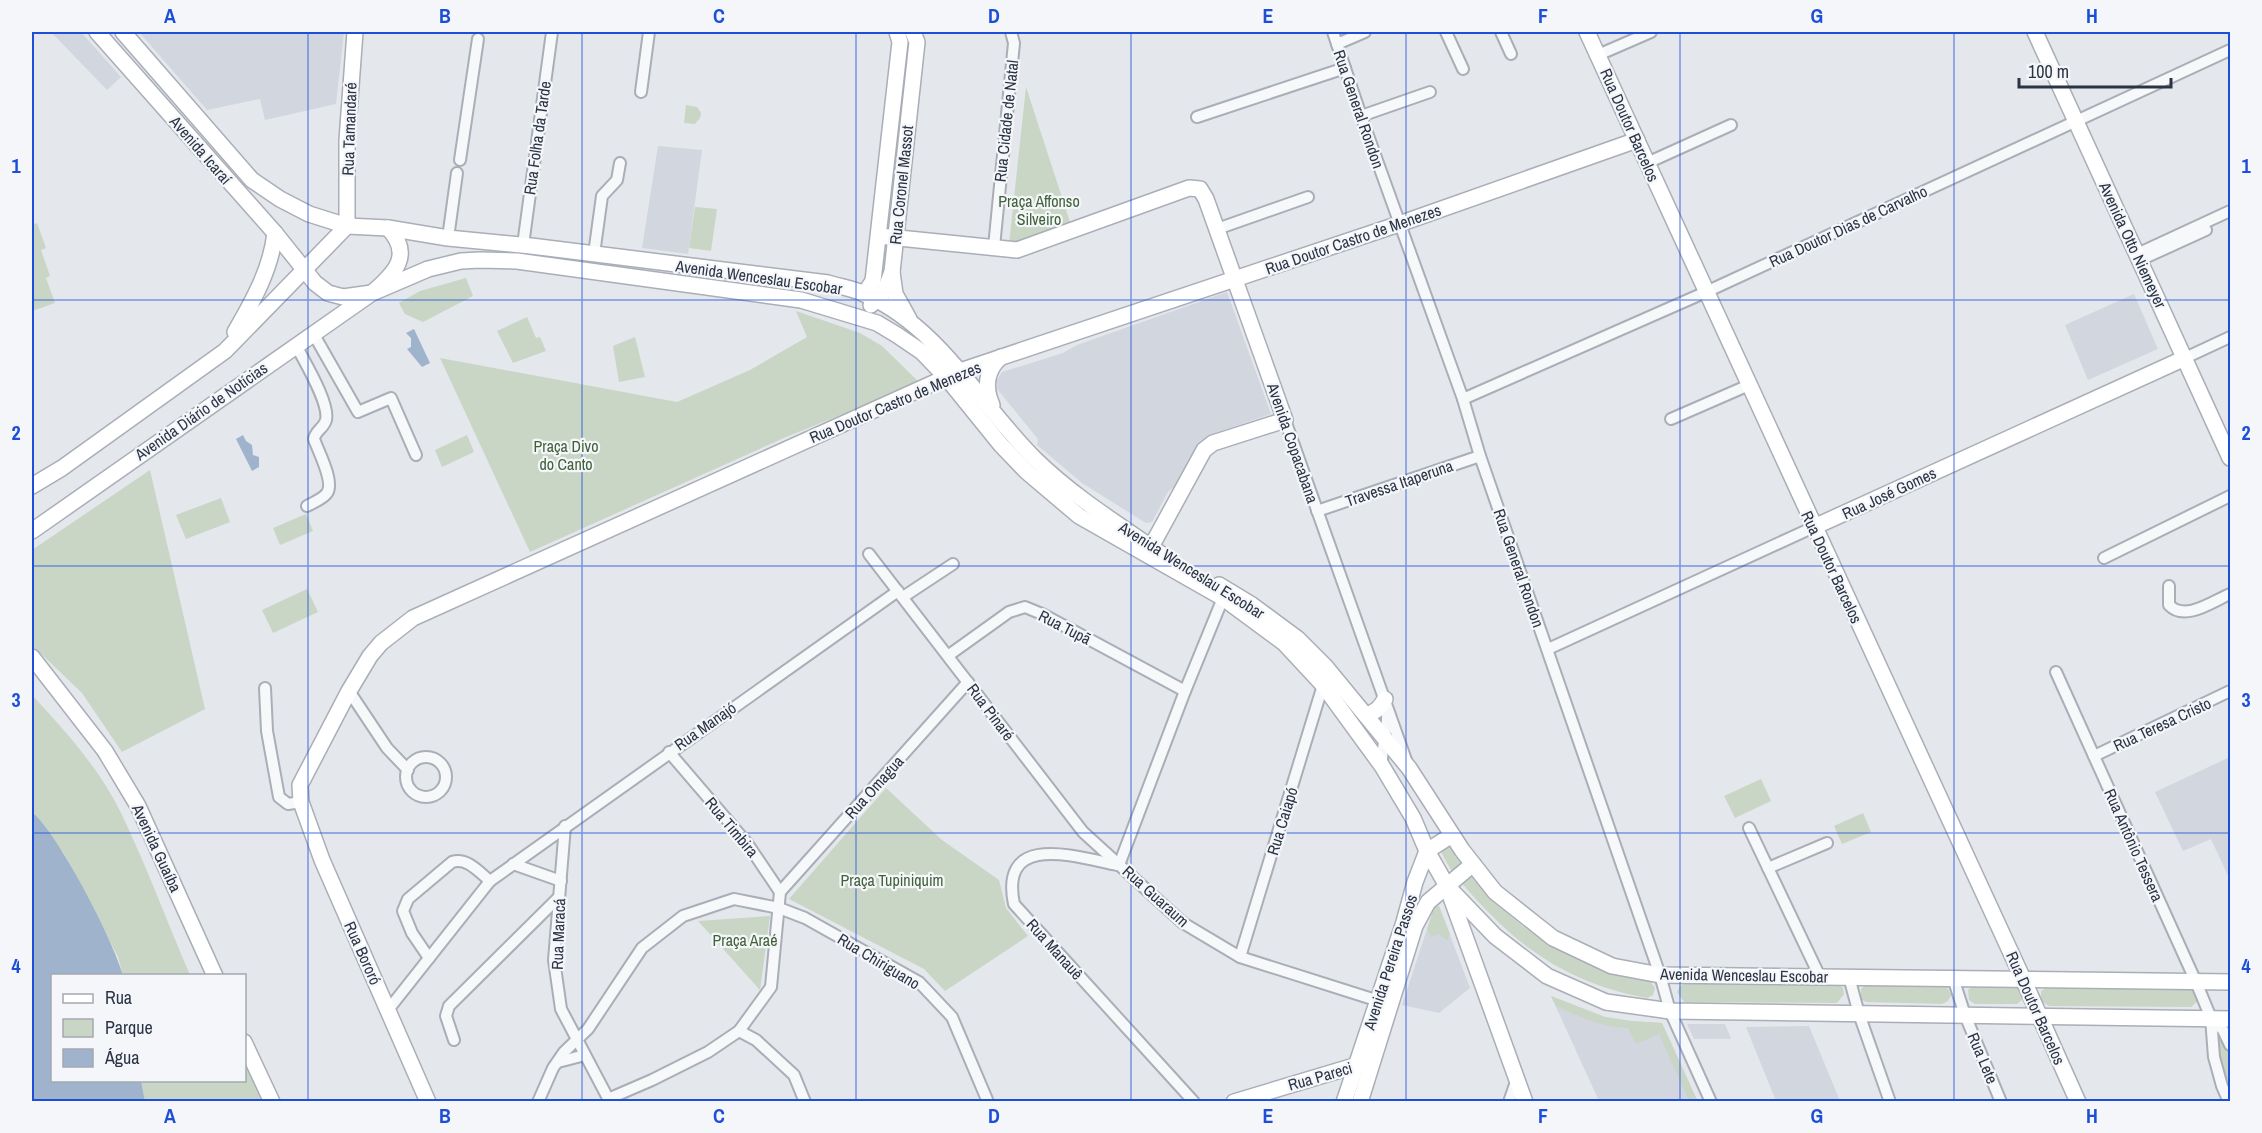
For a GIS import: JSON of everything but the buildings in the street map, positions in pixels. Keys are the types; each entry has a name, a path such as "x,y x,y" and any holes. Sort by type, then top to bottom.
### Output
{"main road":[{"name":"Avenida Icaraí","path":"97,32 305,269"},
{"name":"Avenida Icaraí","path":"123,32 252,180 280,199 309,214 347,226"},
{"name":"Rua Tamandaré","path":"347,226 346,140 355,32"},
{"name":"Rua Coronel Massot","path":"871,297 900,42 897,32"},
{"name":"Rua Coronel Massot","path":"871,297 885,290 892,272 917,42 913,32"},
{"name":"Rua Doutor Barcelos","path":"1587,32 2078,1101"},
{"name":"Avenida Otto Niemeyer","path":"2035,32 2230,458"},
{"name":"Rua Doutor Castro de Menezes","path":"301,802 300,785 370,656 381,643 413,618 953,374 1399,224 1637,140"},
{"name":"Avenida Copacabana","path":"994,247 1017,250 1189,188 1200,189 1285,420"},
{"name":"Avenida Wenceslau Escobar","path":"347,226 388,228 447,238 523,245 828,284 871,297 912,325 953,374 1001,445 1079,516 1223,598 1284,644 1323,685 1382,766 1413,818 1447,886 1496,936 1546,975 1606,1002 1670,1011 2230,1018"},
{"name":"Avenida Diário de Notícias","path":"32,486 62,468 225,351 347,226"},
{"path":"305,269 315,283 328,294 343,297 372,293 392,276 398,266 399,244 395,235 388,228"},
{"path":"225,351 267,269 275,233"},
{"path":"879,236 994,247"},
{"name":"Avenida Wenceslau Escobar","path":"372,293 428,269 461,261 517,261 801,300 877,323 953,374 996,414 1037,461 1068,488 1166,557 1227,589 1298,639 1325,666 1385,737 1409,768 1452,835 1495,892 1553,938 1612,966 1660,975 2230,982"},
{"path":"892,272 895,294 912,325"},
{"name":"Avenida Diário de Notícias","path":"32,531 372,293"},
{"path":"846,312 865,310 871,297"},
{"path":"922,352 932,370 932,380 929,385"},
{"path":"996,414 988,397 987,380 994,363 1001,357"},
{"name":"Rua José Gomes","path":"1814,527 2185,358"},
{"path":"1126,544 1151,547 1204,450 1213,443 1285,420"},
{"name":"Avenida Guaíba","path":"32,657 88,727 138,806 215,974"},
{"name":"Avenida Guaíba","path":"32,669 88,727"},
{"path":"1366,715 1374,713 1385,699"},
{"name":"Rua Bororó","path":"301,802 322,861 428,1101"},
{"path":"1427,850 1452,835"},
{"name":"Avenida Pereira Passos","path":"1344,1101 1356,1065 1384,1002 1409,924 1414,882 1427,850"},
{"name":"Avenida Pereira Passos","path":"1409,924 1428,902 1473,864"},
{"path":"1447,886 1525,1101"},
{"path":"1474,959 1476,945 1496,936"},
{"name":"Avenida Pereira Passos","path":"1360,1101 1372,1062 1384,1002"},
{"path":"246,1046 272,1101"},
{"name":"Rua Pareci","path":"1234,1101 1372,1062"}],"street":[{"name":"Rua Folha da Tarde","path":"523,245 552,32"},
{"path":"641,92 649,32"},
{"name":"Rua Cidade de Natal","path":"994,247 1014,43 1011,32"},
{"name":"Rua General Rondon","path":"1333,32 1399,224 1463,399 1480,456 1660,975 1670,1011 1711,1101"},
{"path":"1337,44 1365,32"},
{"path":"1446,32 1463,69"},
{"path":"1501,32 1511,54"},
{"path":"1598,55 1651,32"},
{"path":"460,160 478,39"},
{"name":"Rua Doutor Dias de Carvalho","path":"1463,399 1706,292 2230,50"},
{"path":"1197,117 1345,68"},
{"path":"1361,116 1430,92"},
{"path":"1647,163 1731,125"},
{"path":"594,254 602,196 617,180 620,163"},
{"path":"447,238 457,173"},
{"path":"1216,228 1308,197"},
{"path":"2139,257 2230,211"},
{"path":"2139,257 2230,219"},
{"path":"313,333 358,412 391,398 416,455"},
{"name":"Rua José Gomes","path":"2185,358 2230,337"},
{"path":"296,345 327,412 324,425 315,434 314,439 330,482 330,489 326,495 307,506"},
{"path":"1671,419 1749,385"},
{"name":"Avenida Copacabana","path":"1285,420 1409,768"},
{"name":"Travessa Itaperuna","path":"1317,511 1480,456"},
{"path":"2104,558 2230,496"},
{"name":"Rua José Gomes","path":"1548,649 1814,527"},
{"name":"Rua Pinaré","path":"869,554 1083,832 1119,865"},
{"name":"Rua Manajó","path":"388,1010 490,881 669,752 900,594 953,564"},
{"path":"2169,586 2169,604 2179,612 2187,613 2230,594"},
{"name":"Rua Guaraum","path":"1223,598 1119,865 1183,923 1240,957 1384,1002"},
{"name":"Rua Tupã","path":"948,655 1009,612 1025,607 1185,691"},
{"name":"Rua Antônio Tessera","path":"2056,672 2211,1018"},
{"name":"Rua Omagua","path":"780,892 968,682"},
{"name":"Rua Caiapó","path":"1240,957 1323,685"},
{"path":"265,688 267,730 279,797 288,804 301,802"},
{"path":"349,692 387,748 408,770"},
{"name":"Rua Teresa Cristo","path":"2094,756 2230,692"},
{"name":"Avenida Copacabana","path":"1382,766 1382,747 1388,722 1385,699"},
{"name":"Rua Timbira","path":"669,752 747,843 780,892"},
{"name":"Rua Maracá","path":"565,826 554,960 561,1009 609,1100"},
{"path":"1749,828 1820,977"},
{"path":"1768,868 1827,843"},
{"name":"Rua Manauê","path":"1119,865 1058,853 1039,853 1023,862 1014,873 1011,888 1014,904 1194,1101"},
{"path":"429,958 412,933 403,911 408,899 452,862 458,860 465,861 490,881"},
{"path":"513,864 561,881"},
{"path":"609,1100 708,1052 739,1031 771,987 780,892"},
{"path":"454,1040 446,1016 449,1006 559,897"},
{"path":"538,1101 558,1062 588,1029 642,948 683,916 734,899 779,908"},
{"name":"Rua Chiriguano","path":"779,908 805,918 920,982 952,1017 988,1101"},
{"path":"1849,977 1859,1014 1890,1101"},
{"name":"Rua Lete","path":"1953,978 1965,1015 2001,1101"},
{"path":"2211,1018 2223,1030 2230,1045"},
{"path":"2211,1018 2214,1057 2229,1101"},
{"path":"739,1031 756,1040 794,1075 805,1101"},
{"path":"558,1062 585,1055"},
{"path":"1509,1101 1517,1079"}],"shaded area":[{"path":"51,32 81,32 121,77 107,90"},
{"path":"139,32 344,32 336,104 265,120 260,99 207,110"},
{"path":"658,146 702,150 688,254 642,248"},
{"path":"1227,292 1271,414 1209,435 1199,444 1178,483 1168,492 1152,522 1146,523 1082,483 1037,445 1038,439 997,389 997,380 1002,372 1063,353 1077,345"},
{"path":"2134,294 2158,349 2088,380 2065,325"},
{"path":"2230,757 2230,880 2211,839 2183,851 2155,792"},
{"path":"1439,906 1470,988 1439,1013 1402,1005 1434,908"},
{"path":"1551,996 1605,1017 1662,1023 1697,1100 1599,1101"},
{"path":"1687,1024 1725,1024 1731,1039 1694,1039"},
{"path":"1809,1026 1840,1101 1776,1101 1746,1027"}],"green space":[{"name":"Praça Affonso Silveiro","path":"1026,87 1071,225 1028,242 1009,244"},
{"path":"686,105 697,107 701,113 695,124 684,123"},
{"path":"695,207 717,209 711,251 689,248"},
{"path":"37,223 46,248 41,250 50,276 46,278 55,303 32,311 32,225"},
{"path":"466,278 473,296 423,322 405,314 399,303 420,291"},
{"name":"Praça Divo do Canto","path":"796,311 860,333 882,346 920,383 786,437 530,552 440,358 677,402 750,370 807,337"},
{"path":"527,317 536,338 540,337 546,351 513,363 497,331"},
{"path":"635,337 645,377 619,382 613,346"},
{"path":"467,435 474,452 442,467 435,450"},
{"path":"150,470 205,709 122,752 82,693 32,645 32,550"},
{"path":"221,498 230,522 186,539 176,515"},
{"path":"306,514 313,531 280,545 273,528"},
{"path":"307,589 318,612 273,633 262,610"},
{"path":"32,695 82,752 113,798 140,854 190,974 123,974 118,957 65,855 32,812"},
{"path":"1761,779 1771,801 1735,818 1724,796"},
{"name":"Praça Tupiniquim","path":"886,788 942,840 999,880 1006,908 1028,936 945,991 924,969 789,899"},
{"path":"1863,813 1871,832 1842,844 1834,826"},
{"path":"1451,845 1462,861 1462,865 1455,871 1451,870 1441,852 1442,846"},
{"path":"1470,872 1498,904 1533,934 1568,952 1649,979 1655,988 1653,995 1647,998 1591,982 1543,958 1500,924 1460,881"},
{"path":"1439,906 1450,934 1447,941 1439,934 1431,937 1427,929 1434,908"},
{"name":"Praça Araé","path":"770,916 760,990 698,921"},
{"path":"1686,982 1838,984 1843,988 1844,994 1837,1003 1684,1002 1677,992"},
{"path":"1939,984 1947,987 1951,995 1948,1001 1942,1004 1866,1002 1861,999 1861,989 1865,985"},
{"path":"1974,985 2017,985 2022,990 2023,999 2017,1004 1975,1004 1969,1000 1968,990"},
{"path":"2049,986 2187,987 2195,992 2198,1001 2191,1007 2049,1006 2041,1001 2041,991"},
{"path":"1551,996 1605,1017 1662,1023 1697,1100 1689,1101 1659,1034 1636,1044 1628,1028 1609,1026 1582,1018 1556,1006"},
{"path":"2218,1031 2223,1033 2230,1058 2230,1087 2219,1058 2216,1034"},
{"path":"246,1064 262,1101 145,1101 141,1082 246,1082"}],"water":[{"path":"414,329 430,363 422,367 407,349 411,347 411,338 406,333"},
{"path":"243,435 252,445 253,455 259,457 259,467 252,471 236,439"},
{"path":"32,812 56,842 84,889 123,974 51,974 51,1082 141,1082 145,1101 32,1101"}]}
